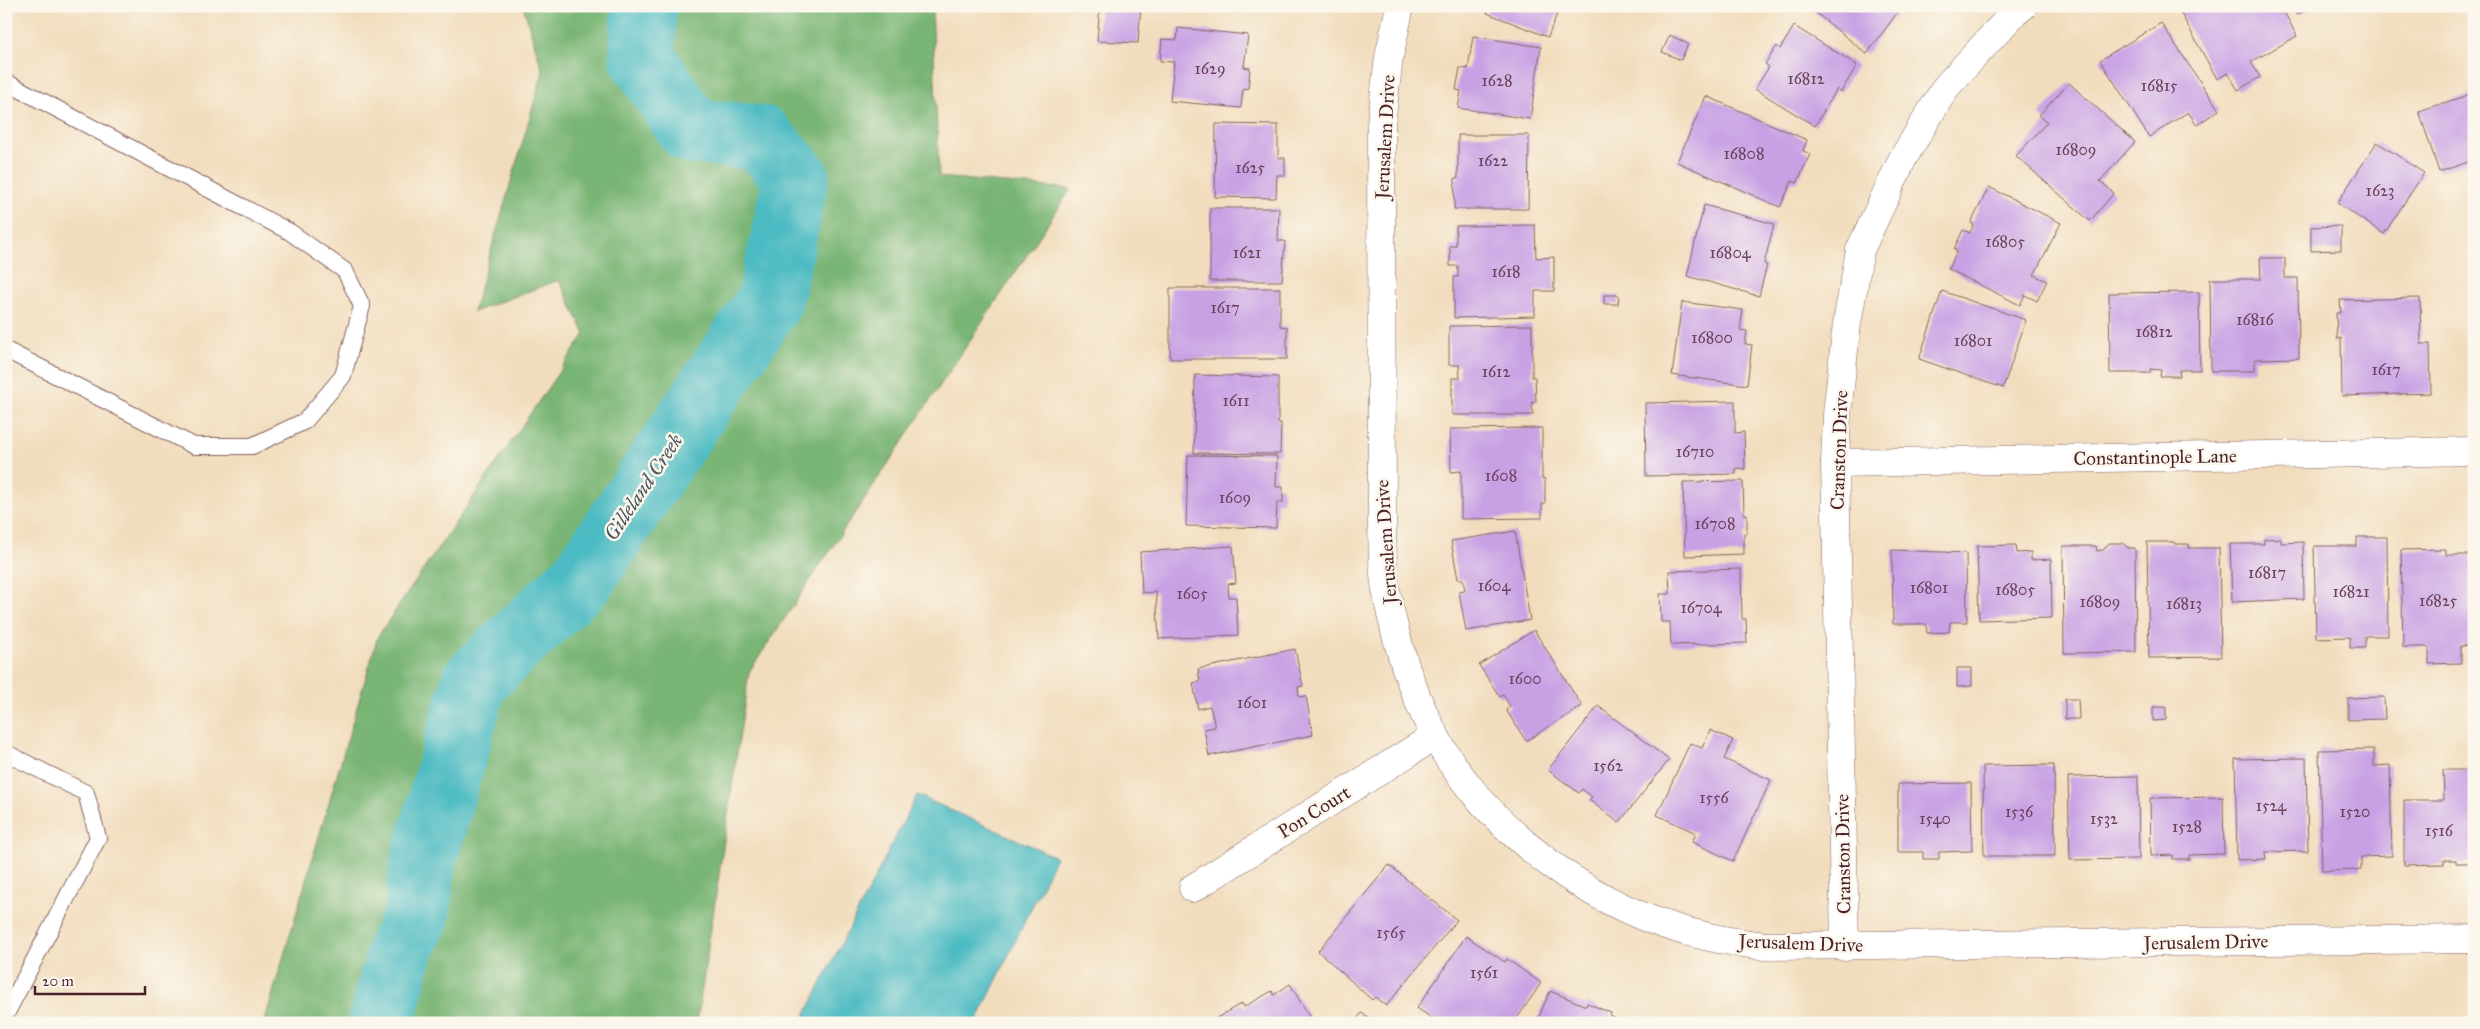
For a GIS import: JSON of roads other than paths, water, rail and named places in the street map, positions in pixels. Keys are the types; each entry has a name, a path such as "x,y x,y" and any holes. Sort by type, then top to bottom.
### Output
{"street":[{"name":"Jerusalem Drive","path":"1400,6 1389,57 1381,124 1382,527 1386,593 1398,645 1416,696 1435,736 1470,788 1503,823 1542,859 1598,896 1647,918 1703,936 1764,946 1845,947 2474,939"},
{"name":"Cranston Drive","path":"1845,947 1835,464 1838,405 1860,250 1903,158 1946,87 2012,14 2023,6"},
{"name":"Constantinople Lane","path":"1835,464 2474,450"},
{"name":"Pon Court","path":"1193,888 1435,736"}],"lane":[{"path":"6,82 290,232 345,271 362,306 343,376 305,421 252,446 194,446 6,350"},
{"path":"6,753 86,793 98,838 6,1014"}],"water":[{"path":"917,795 1056,857 976,1023 801,1023"}],"waterway":[{"name":"Gilleland Creek","path":"381,1023 400,950 417,916 422,866 475,680 581,580 770,300 796,177 761,138 691,131 642,57 644,6"}]}
